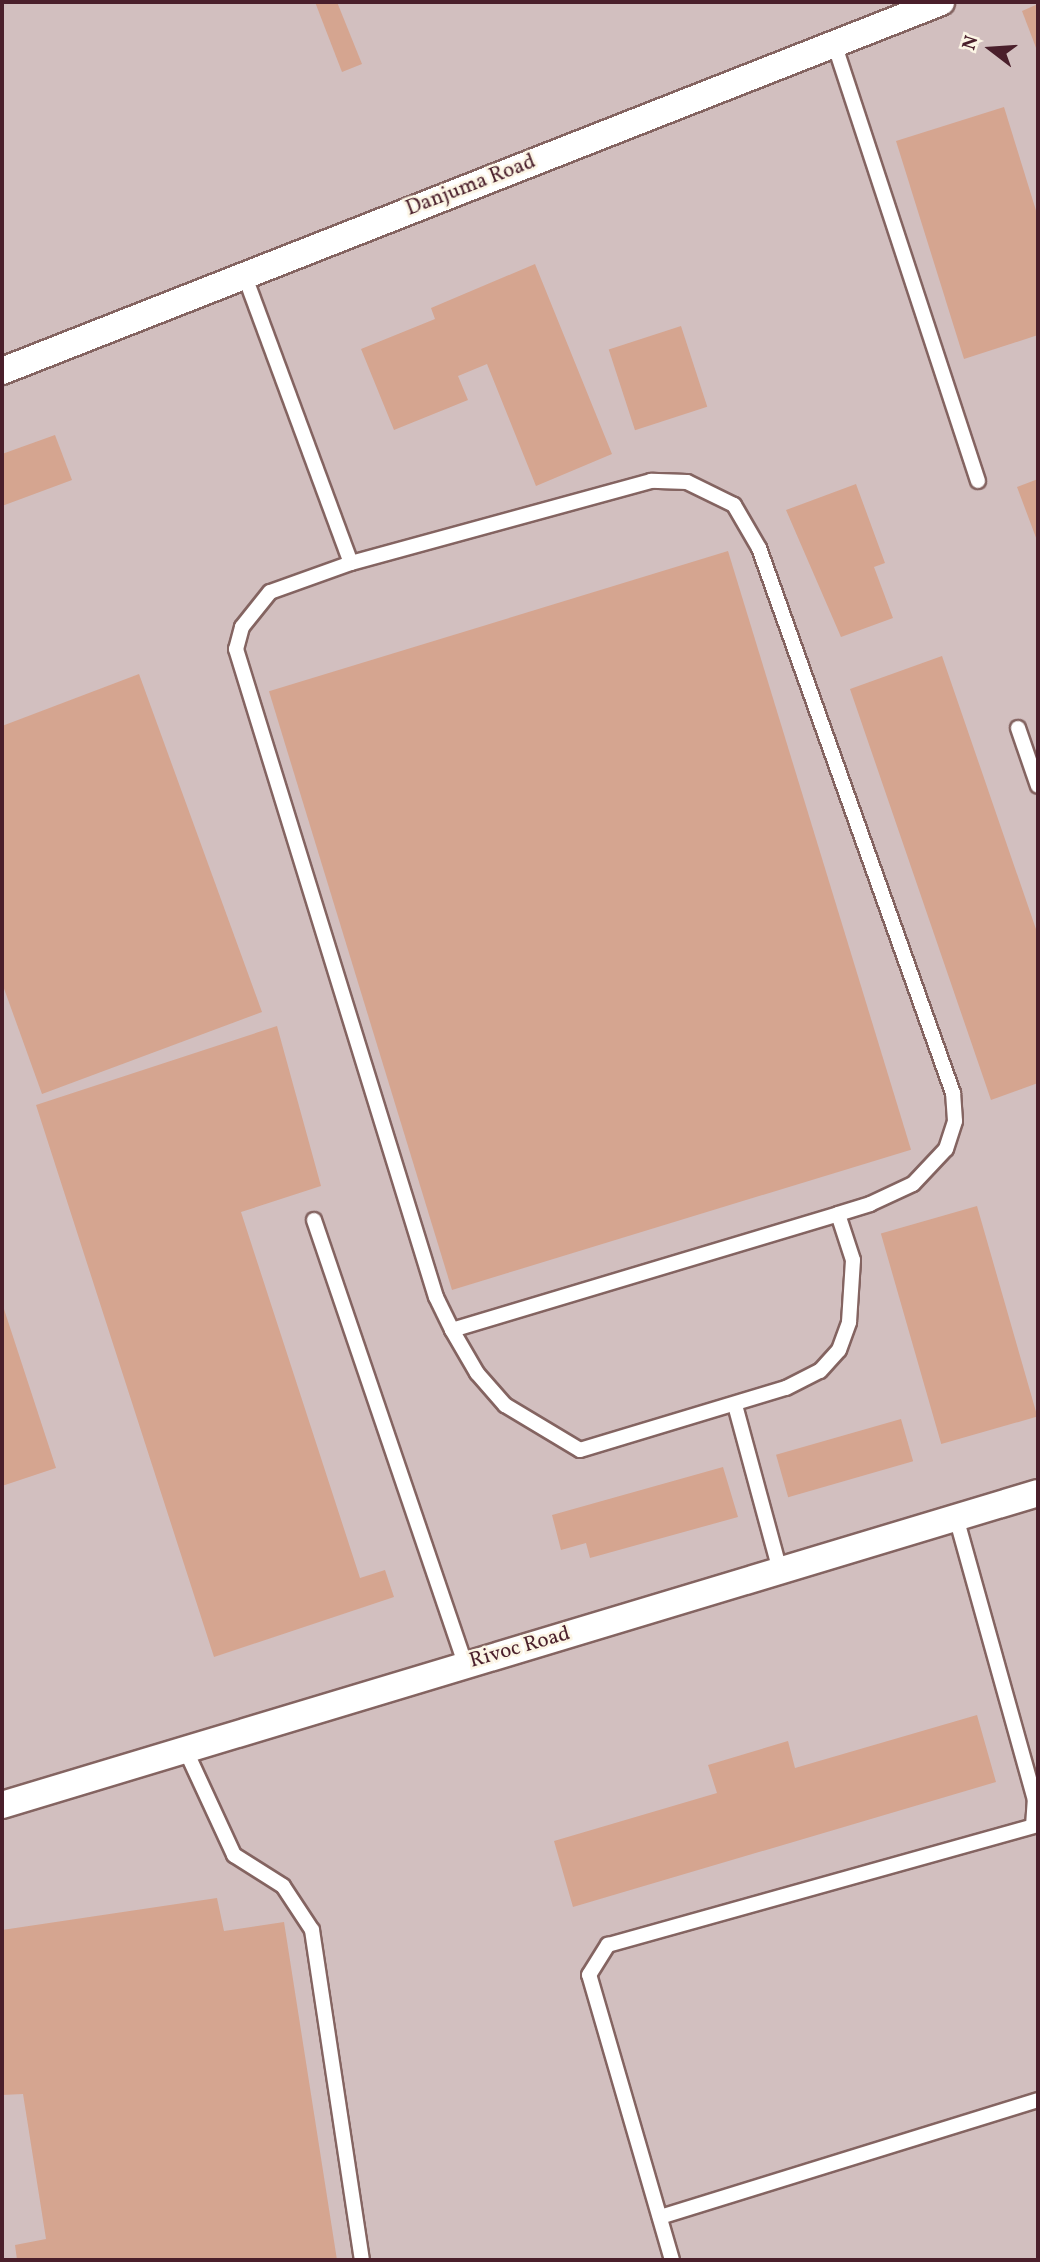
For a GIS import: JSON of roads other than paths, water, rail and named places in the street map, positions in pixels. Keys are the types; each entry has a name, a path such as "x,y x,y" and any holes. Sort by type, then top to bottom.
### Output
{"street":[{"name":"Danjuma Road","path":"2,371 941,2"},
{"name":"Rivoc Road","path":"2,1805 1038,1493"}],"lane":[{"path":"834,43 978,481"},
{"path":"244,274 351,563"},
{"path":"452,1330 881,1199 932,1170 956,1121 953,1093 759,548 734,505 687,482 651,481 351,563 270,592 242,627 236,649 452,1330 505,1405 580,1450 736,1405 820,1371 839,1350 854,1289 853,1260 838,1214"},
{"path":"1018,728 1038,786"},
{"path":"314,1220 465,1664"},
{"path":"736,1405 780,1572"},
{"path":"672,2260 589,1975 608,1944 1036,1827 1035,1800 956,1518"},
{"path":"186,1751 234,1856 283,1886 312,1930 362,2260"},
{"path":"660,2217 1038,2100"}]}
